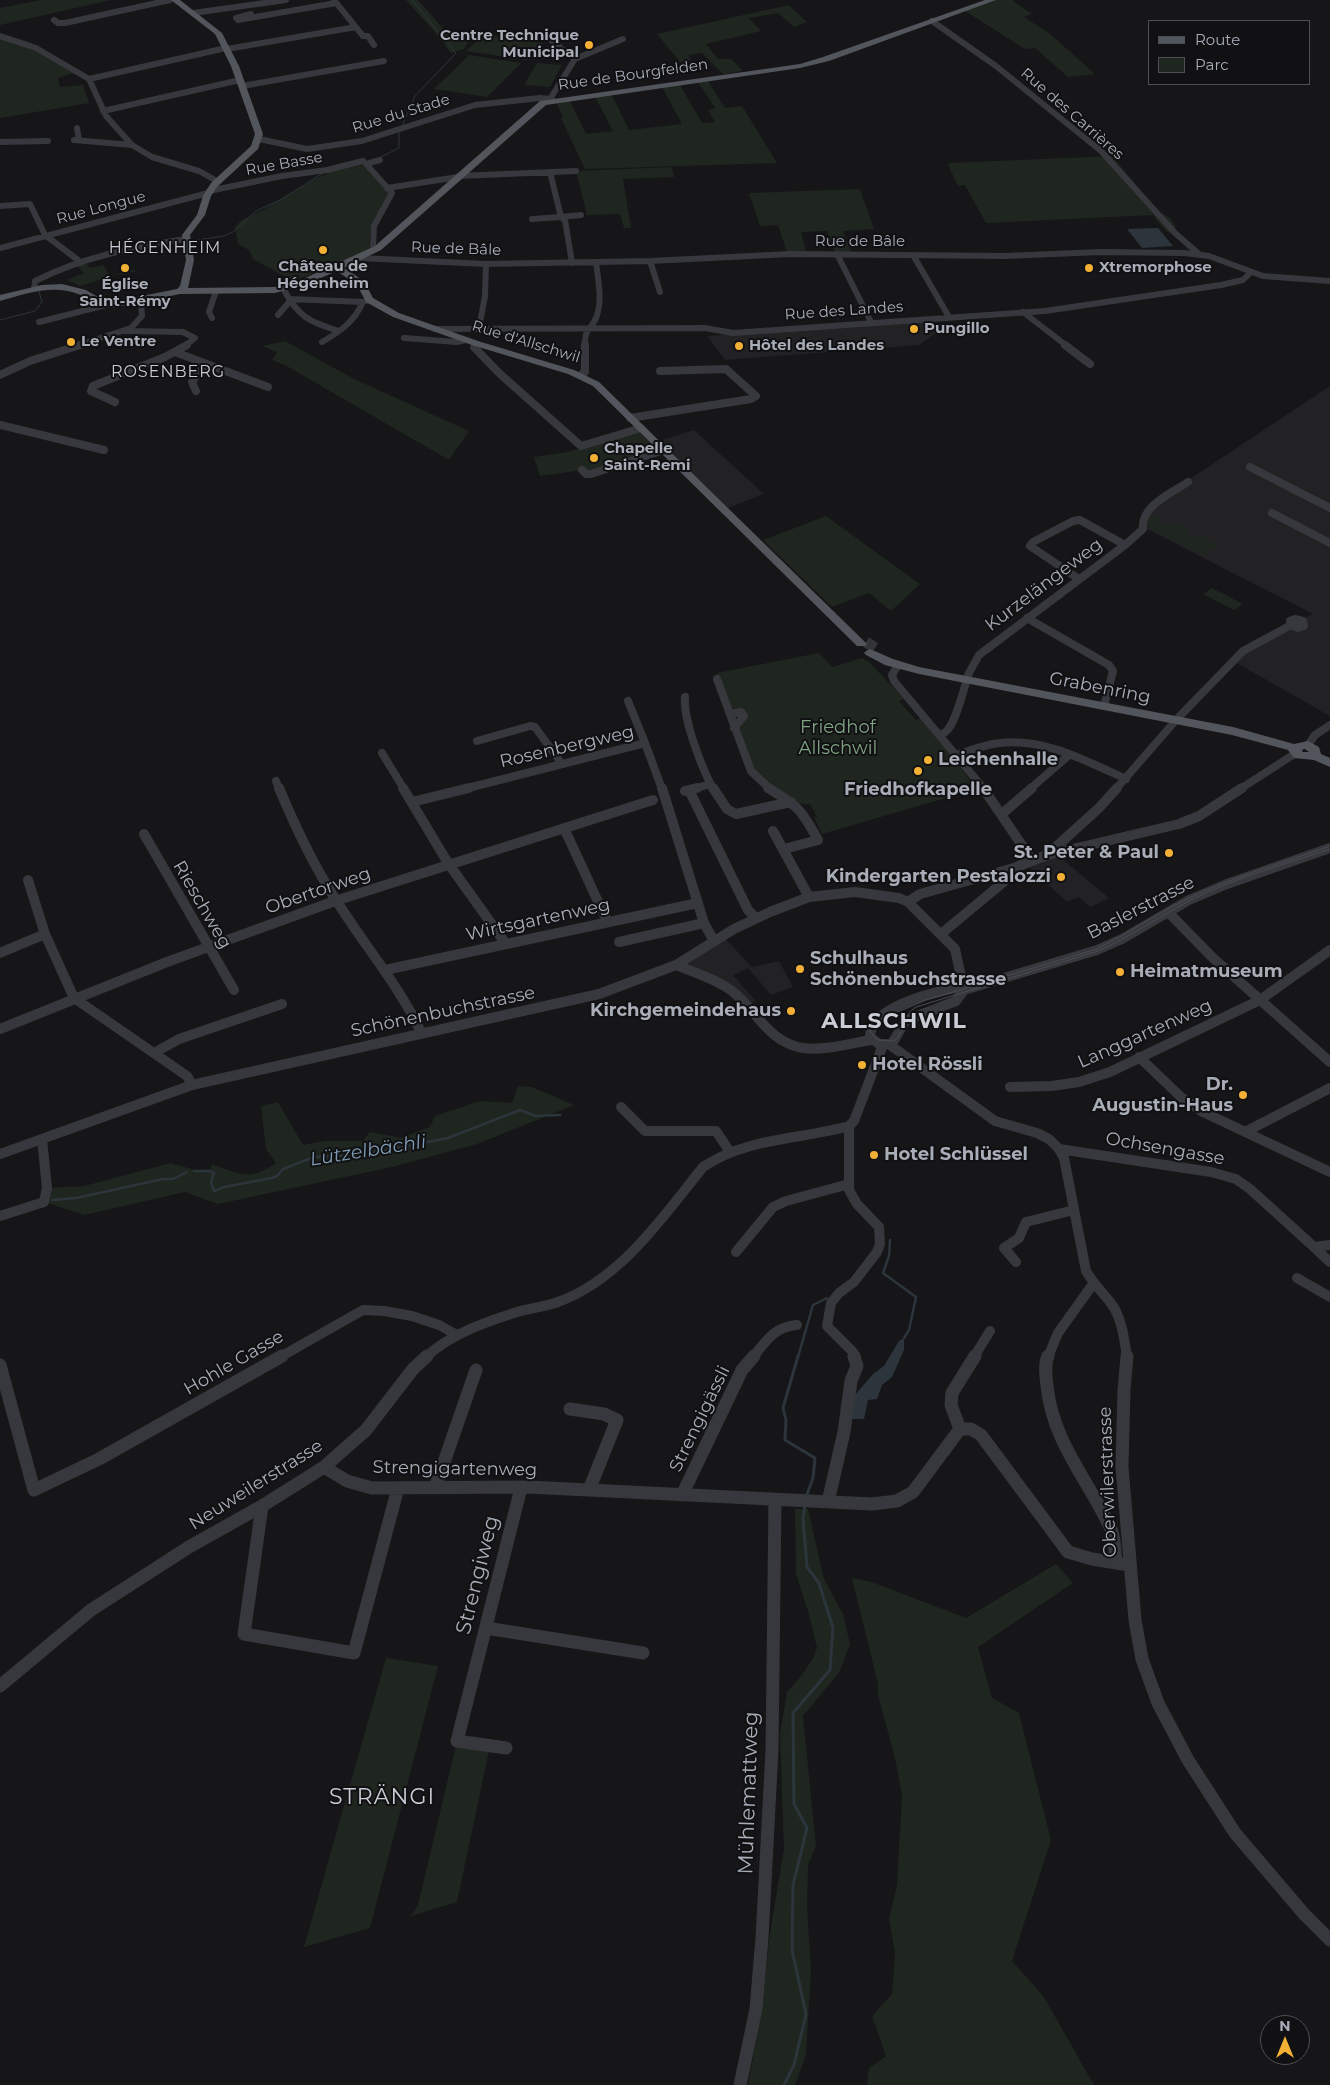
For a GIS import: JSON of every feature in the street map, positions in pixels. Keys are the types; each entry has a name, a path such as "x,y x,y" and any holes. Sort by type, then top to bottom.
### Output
{"main road":[{"path":"175,0 214,29 226,49 241,83 258,128 259,139 255,146 217,180 209,192 201,215 189,230 186,240 190,260 184,280 184,287 180,291"},
{"name":"Rue de Bourgfelden","path":"106,305 141,300 180,291 260,291 283,288 306,281 359,258 375,250 535,109 552,100 800,66 826,59 992,0"},
{"name":"Rue d'Allschwil","path":"337,267 361,283 366,301 396,315 470,341 581,375 596,384 866,646"},
{"path":"0,298 34,289 56,286 74,288 86,292 106,305"},
{"name":"Grabenring","path":"866,646 898,665 1233,731 1296,751 1304,757 1311,750"},
{"path":"1311,750 1330,763"}],"street":[{"path":"54,20 58,23 65,23 170,0"},
{"path":"193,13 286,0"},
{"path":"246,6 252,16 335,2 363,36 368,36 374,45"},
{"name":"Rue des Carrières","path":"932,21 996,66 1101,151 1182,241 1199,254"},
{"path":"89,79 300,34 356,27"},
{"path":"543,34 575,59"},
{"path":"0,36 36,48 89,79 103,111 132,145 152,157 199,171 217,180"},
{"path":"552,100 575,59 623,39"},
{"path":"103,111 241,83 384,61"},
{"name":"Rue du Stade","path":"259,139 307,149 362,141 475,105 540,98 552,100"},
{"path":"77,128 76,140 132,145"},
{"path":"0,142 48,141"},
{"path":"375,250 371,236 372,226 391,198 392,193 366,164 380,160"},
{"name":"Rue Basse","path":"209,192 282,176 327,170 363,161"},
{"path":"387,188 458,177 576,171"},
{"path":"550,172 561,217 565,220 572,263"},
{"name":"Rue Longue","path":"0,248 209,192"},
{"path":"0,206 30,204 46,236 78,260"},
{"path":"532,218 581,216"},
{"path":"34,289 35,281 78,260 123,249 186,240"},
{"path":"1182,241 1184,253"},
{"name":"Rue de Bâle","path":"375,250 386,259"},
{"name":"Rue de Bâle","path":"359,258 486,264 650,261 837,254 1005,256 1107,252 1184,253 1199,254 1250,273 1274,278 1330,281"},
{"path":"837,254 871,322"},
{"path":"913,255 949,317"},
{"path":"650,261 660,292"},
{"path":"581,375 585,372 586,333 596,318 600,304 596,262"},
{"path":"479,328 485,296 486,264"},
{"name":"Rue des Landes","path":"435,329 705,328 733,333 1052,310 1221,285 1243,280 1250,273"},
{"path":"283,288 290,300 312,323 339,331"},
{"path":"212,318 209,312 216,291"},
{"path":"0,375 30,361 125,330 140,320 144,309 141,300"},
{"path":"290,300 366,301"},
{"path":"278,315 290,300"},
{"path":"322,342 352,323 366,301"},
{"path":"39,322 106,305"},
{"path":"1023,312 1090,364"},
{"path":"115,402 91,391 93,386 175,352 194,342 194,336 180,331 125,330"},
{"path":"404,338 457,342 470,341 499,373 581,446 641,428"},
{"path":"175,352 268,388"},
{"path":"196,391 192,382 201,369 207,365"},
{"path":"630,418 751,399 756,396 726,369 660,371"},
{"path":"0,425 104,450"},
{"path":"582,470 586,474 591,474 664,450"},
{"path":"1250,467 1330,508"},
{"name":"Kurzelängeweg","path":"942,734 952,725 979,656 1079,578 1125,545 1143,529 1142,522 1148,509 1188,482"},
{"path":"1272,513 1330,543"},
{"path":"1079,578 1032,550 1030,546 1033,542 1074,521 1080,520 1125,545"},
{"path":"1027,618 1109,665 1113,671 1104,706"},
{"path":"1048,855 1099,808 1176,720 1243,651 1291,625"},
{"path":"898,665 892,678 958,754 1003,813 1032,860"},
{"path":"717,679 751,771 767,787 791,802 803,813 818,840 784,849"},
{"path":"685,697 684,708 708,781 727,811 736,814 791,802"},
{"path":"628,701 644,743"},
{"path":"730,714 740,712 744,716 734,728"},
{"path":"1311,750 1315,736 1330,725"},
{"path":"477,741 530,726 535,728 562,764"},
{"name":"Rosenbergweg","path":"412,802 644,743 665,797 704,923 714,941"},
{"path":"958,754 997,743 1040,744 1069,754 1126,779"},
{"path":"828,1502 844,1432 851,1381 856,1366 853,1352 827,1326 831,1303 839,1293 854,1282 872,1259 880,1244 879,1227 857,1204 849,1190 849,1126 854,1121 886,1045 896,1039 905,1021 956,1001 964,990 955,949 908,902 920,894 1014,868 1048,855 1179,824 1199,816 1296,751"},
{"path":"382,753 448,863 506,944"},
{"path":"1003,813 1069,754"},
{"path":"276,781 306,846 336,900 385,970 421,1032"},
{"path":"707,785 687,790 748,910 756,918"},
{"name":"Obertorweg","path":"0,1029 74,998 336,900 652,800"},
{"path":"564,828 607,921"},
{"path":"773,831 810,897"},
{"name":"Rieschweg","path":"144,834 208,948 234,990"},
{"name":"Baslerstrasse","path":"964,990 1097,950 1122,939 1189,900 1227,884 1330,848"},
{"path":"941,934 1012,875 1014,868"},
{"path":"28,880 45,934 74,998 187,1076 192,1085"},
{"name":"Schönenbuchstrasse","path":"0,1154 192,1085 421,1032 568,1002 620,987 676,965 756,918 810,897 864,893 889,896 908,902"},
{"name":"Wirtsgartenweg","path":"385,970 698,903"},
{"path":"1168,912 1212,957 1330,1062"},
{"path":"619,942 704,923"},
{"path":"0,953 45,934"},
{"name":"Langgartenweg","path":"1010,1086 1052,1086 1095,1078 1260,1000 1330,950"},
{"path":"676,965 700,973 729,989 767,1030 787,1044 802,1048 821,1048 872,1040 886,1045 995,1121 1037,1133 1049,1139 1059,1149"},
{"path":"872,1040 868,1033 872,1022 899,1006 941,990 955,988 964,990"},
{"path":"154,1053 179,1038 282,1004"},
{"path":"1139,1057 1192,1105 1224,1123 1330,1172"},
{"path":"1245,1132 1330,1088"},
{"path":"621,1108 645,1131 716,1131 730,1152"},
{"name":"Neuweilerstrasse","path":"0,1686 91,1610 189,1547 262,1506 324,1467 366,1430 413,1369 433,1350 456,1335 517,1312 558,1302 602,1279 645,1239 703,1168 713,1160 730,1152 796,1135 849,1126"},
{"path":"0,1216 44,1202 47,1188 42,1139"},
{"name":"Oberwilerstrasse","path":"1059,1149 1064,1158 1086,1271 1093,1284 1111,1303 1122,1326 1128,1361 1124,1390 1122,1467 1123,1564 1142,1659 1158,1703 1188,1760 1235,1833 1304,1914 1330,1940"},
{"name":"Ochsengasse","path":"1059,1149 1211,1172 1236,1179 1250,1189 1330,1262"},
{"path":"736,1252 773,1207 786,1201 849,1184"},
{"path":"1016,1262 1004,1248 1019,1238 1026,1222 1074,1210"},
{"path":"1314,1247 1330,1245"},
{"path":"1297,1278 1330,1297"},
{"path":"990,1331 952,1393 951,1405 960,1429 971,1429 981,1435 1068,1552 1092,1559 1123,1564 1112,1531 1060,1436 1049,1404 1046,1378 1046,1361 1058,1333 1093,1284"},
{"name":"Hohle Gasse","path":"0,1365 34,1490 99,1459 363,1310 372,1309 391,1312 442,1326 451,1330 456,1335"},
{"name":"Strengigässli","path":"682,1495 742,1370 773,1334 784,1326 797,1325"},
{"path":"435,1488 476,1370"},
{"path":"570,1408 604,1414 617,1420 589,1490"},
{"name":"Strengigartenweg","path":"324,1467 347,1481 372,1488 521,1488 854,1504 890,1502 908,1497 920,1486 950,1438 960,1429"},
{"path":"262,1506 244,1634 354,1653 398,1488"},
{"name":"Strengiweg","path":"506,1748 457,1741 521,1488"},
{"name":"Mühlemattweg","path":"740,2085 756,2010 762,1928 772,1750 778,1500"},
{"path":"486,1628 643,1653"}],"shaded area":[{"path":"1158,228 1173,246 1142,248 1127,229"},
{"path":"931,320 936,333 919,345 725,360 707,336"},
{"path":"1330,386 1330,716 1233,661 1279,631 1313,614 1149,530 1143,529 1146,508"},
{"path":"694,430 764,494 728,508 659,441"},
{"path":"1055,853 1109,898 1090,907 1079,897 1067,902 1025,863"},
{"path":"722,935 752,967 779,961 793,987 771,995 748,968 733,975 756,1001 746,1006 734,993 682,968"},
{"path":"904,1338 904,1350 892,1377 882,1385 877,1399 868,1400 864,1419 851,1419 855,1395 873,1374 884,1366 899,1341"}],"green space":[{"path":"41,0 111,0 0,25 0,8"},
{"path":"406,0 418,0 455,42 473,32 464,49 451,53"},
{"path":"992,0 1015,0 1013,1 1032,14 1024,17 1049,33 1095,74 1068,77 1035,48 1025,49 965,11"},
{"path":"789,5 807,22 794,27 778,13 749,18 761,31 706,44 718,59 731,59 743,71 723,74 702,53 688,55 691,60 680,62 657,34"},
{"path":"484,34 543,43 526,60 466,51"},
{"path":"0,35 31,43 57,59 74,73 58,78 60,87 83,85 89,103 0,118"},
{"path":"469,55 521,63 487,97 434,89"},
{"path":"537,63 562,65 550,87 524,85"},
{"path":"708,81 725,108 742,106 777,163 585,169 561,118 563,117 556,102 570,101 586,134 613,131 595,97 612,95 629,130 682,124 662,87 680,85 702,123 715,122 708,110 715,108 698,82"},
{"path":"1112,156 1158,211 1170,218 1176,227 1173,235 1165,230 1153,215 986,223 965,185 958,186 948,165 950,163"},
{"path":"363,165 390,195 374,220 370,232 370,248 364,254 293,281 253,259 249,250 238,244 235,227 242,220 263,210 311,181 333,171"},
{"path":"672,167 674,177 623,179 631,228 624,228 620,214 587,215 576,171"},
{"path":"860,189 874,229 843,231 851,252 835,252 827,231 801,232 806,251 787,252 778,225 760,226 749,193"},
{"path":"85,262 90,268 103,265 110,276 132,270 138,271 116,275 80,286 67,280 84,273 76,265"},
{"path":"285,341 354,379 469,431 449,460 285,365 272,360 277,352 262,346"},
{"path":"638,431 657,450 588,473 583,470 540,476 534,457 568,452"},
{"path":"1150,513 1159,518 1156,521 1169,528 1178,522 1187,527 1186,533 1195,537 1205,537 1217,546 1203,555 1147,528"},
{"path":"826,516 920,584 891,611 869,593 832,607 763,540"},
{"path":"1212,588 1243,604 1234,610 1203,594"},
{"name":"Friedhof Allschwil","path":"819,653 832,667 862,658 869,662 904,699 899,701 916,720 922,718 977,789 822,834 814,817 817,817 810,804 789,799 767,783 753,769 740,733 740,726 747,718 731,708 717,673"},
{"path":"518,1086 532,1087 574,1105 477,1144 392,1167 218,1204 185,1192 84,1215 44,1202 47,1188 84,1186 171,1163 198,1171 210,1171 212,1164 237,1173 259,1173 276,1163 266,1149 261,1106 278,1102 303,1145 325,1141 363,1141 370,1132 401,1138 430,1127 435,1116 480,1101 512,1103"},
{"path":"795,1509 808,1509 824,1579 843,1614 850,1644 839,1673 803,1716 816,1846 808,1865 807,1907 811,1971 806,2055 795,2085 748,2085 762,2010 769,1940 784,1849 780,1734 787,1692 802,1675 817,1648 796,1574"},
{"path":"1056,1564 1073,1583 978,1647 992,1698 1019,1713 1051,1840 1012,1961 1044,1997 1094,2085 867,2085 869,2068 886,2056 872,2016 892,1994 895,1953 889,1919 897,1885 902,1795 895,1758 878,1695 878,1684 852,1578 872,1582 966,1618"},
{"path":"386,1658 438,1666 370,1928 304,1947"},
{"path":"457,1741 490,1746 457,1902 411,1916 418,1905"}],"waterway":[{"path":"402,126 415,96 456,53 412,0"},
{"path":"379,158 399,148 399,131"},
{"path":"191,241 224,236 233,232 256,211 278,201 325,172"},
{"path":"0,320 35,311 42,302 39,291"},
{"name":"Lützelbächli","path":"194,1171 210,1171 214,1173 211,1182 214,1191 224,1187 272,1178 277,1176 283,1169 314,1157 363,1155 448,1138 520,1110 536,1116 560,1115"},
{"name":"Lützelbächli","path":"52,1200 76,1198 163,1179 173,1179 187,1172"},
{"path":"890,1240 889,1256 883,1273 916,1297 909,1330 904,1338"},
{"path":"798,1357 813,1305 827,1298"},
{"path":"798,1356 783,1408 786,1420 785,1440 815,1458 813,1478 806,1497"},
{"path":"784,2085 794,2065 806,2014 792,1950 793,1885 807,1828 794,1804 793,1713 830,1670 833,1628 819,1583 807,1567 803,1519 805,1505"}],"tunnel":[{"path":"866,642 877,649"}],"tram line":[{"path":"1330,846 1204,891 1097,949 926,1000 876,1021 871,1026 870,1032 878,1040 894,1041 901,1033 908,1014 916,1007 1098,951 1178,907 1223,885 1330,849"}],"place":[{"name":"Centre Technique Municipal","path":"589,45"},
{"name":"Château de Hégenheim","path":"323,250"},
{"name":"Église Saint-Rémy","path":"125,268"},
{"name":"Xtremorphose","path":"1089,268"},
{"name":"Pungillo","path":"914,329"},
{"name":"Le Ventre","path":"71,342"},
{"name":"Hôtel des Landes","path":"739,346"},
{"name":"Chapelle Saint-Remi","path":"594,458"},
{"name":"Leichenhalle","path":"928,760"},
{"name":"Friedhofkapelle","path":"918,771"},
{"name":"St. Peter & Paul","path":"1169,853"},
{"name":"Kindergarten Pestalozzi","path":"1061,877"},
{"name":"Schulhaus Schönenbuchstrasse","path":"800,969"},
{"name":"Heimatmuseum","path":"1120,972"},
{"name":"Kirchgemeindehaus","path":"791,1011"},
{"name":"Hotel Rössli","path":"862,1065"},
{"name":"Dr. Augustin-Haus","path":"1243,1095"},
{"name":"Hotel Schlüssel","path":"874,1155"}],"district":[{"name":"HÉGENHEIM","path":"165,248"},
{"name":"ROSENBERG","path":"168,372"},
{"name":"ALLSCHWIL","path":"894,1022"},
{"name":"STRÄNGI","path":"382,1798"}]}
